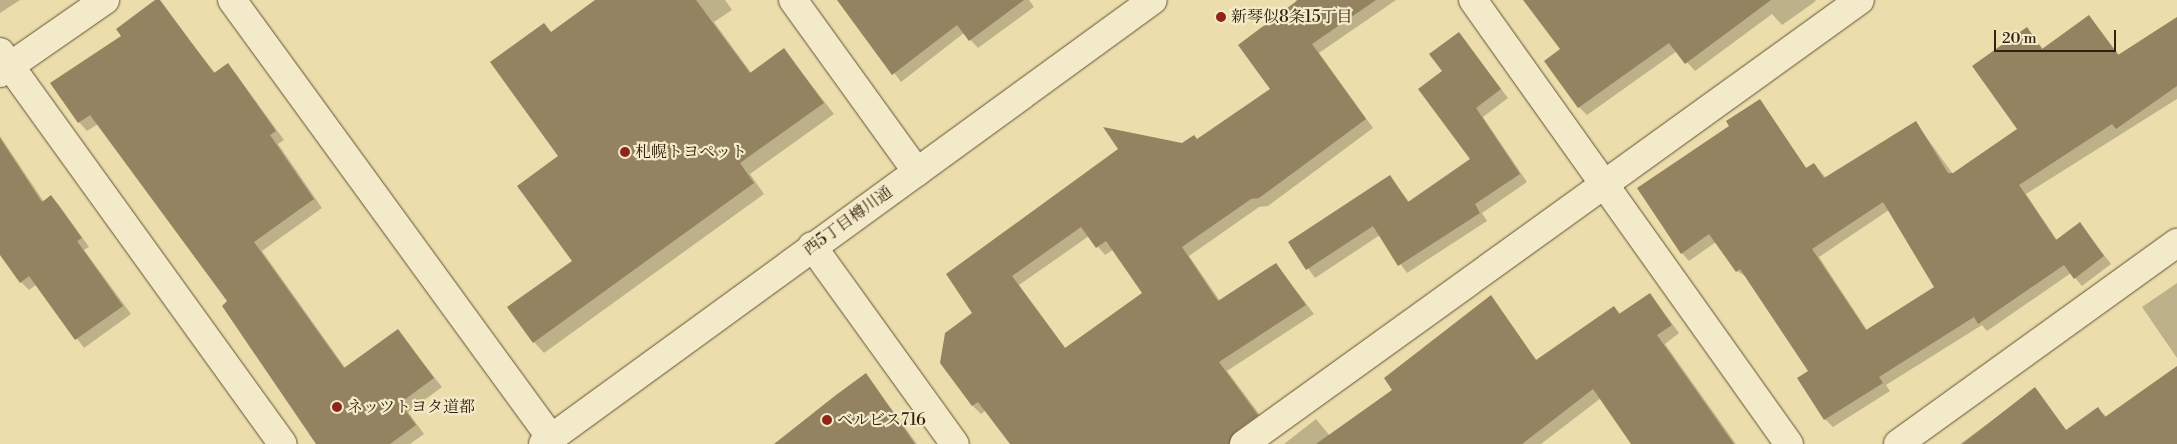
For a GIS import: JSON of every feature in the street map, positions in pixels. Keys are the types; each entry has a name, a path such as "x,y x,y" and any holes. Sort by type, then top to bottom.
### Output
{"street":[{"path":"105,0 3,64 283,444"},
{"path":"232,0 547,441"},
{"path":"793,0 918,172"},
{"name":"西5丁目樽川通","path":"547,441 812,246 918,172 1153,0"},
{"path":"1473,0 1604,187 1789,444"},
{"path":"1244,444 1604,187 1860,0"},
{"path":"1898,444 2177,243"},
{"path":"812,246 955,444"}],"building":[{"path":"155,0 160,0 214,73 228,63 276,131 270,135 314,199 254,242 344,368 398,329 434,378 400,403 416,425 390,444 316,444 222,306 227,301 90,115 78,123 50,83 121,36 116,29"},
{"path":"595,0 696,0 750,73 784,48 824,103 740,163 754,183 533,343 507,307 572,261 517,186 558,156 490,62 544,23 551,32"},
{"path":"837,0 1024,0 969,41 957,25 892,75"},
{"path":"1298,0 1376,0 1312,44 1366,119 1259,198 1251,199 1182,247 1218,301 1276,263 1306,305 1219,362 1258,415 1235,432 1229,444 1010,444 978,402 972,406 940,363 945,333 972,313 946,274 1118,149 1103,127 1182,143 1194,135 1197,139 1270,89 1238,45","holes":["1081,227 1096,248 1106,241 1142,293 1065,348 1012,276"]},
{"path":"1523,0 1771,0 1685,64 1669,43 1578,108 1544,61 1560,49"},
{"path":"2089,15 2118,55 2177,17 2177,86 2116,129 2112,124 2019,185 2056,240 2080,222 2104,256 2074,279 2064,265 1978,324 1974,317 1879,377 1883,383 1824,420 1797,378 1808,371 1740,269 1736,272 1709,234 1681,254 1637,188 1729,126 1726,121 1760,99 1806,168 1814,163 1824,178 1916,121 1948,173 1953,173 2017,129 1972,66 2027,27 2042,49","holes":["1883,202 1934,287 1866,330 1812,249"]},
{"path":"1459,32 1501,89 1476,108 1520,174 1475,204 1480,213 1398,266 1373,226 1306,270 1288,242 1390,175 1408,202 1470,159 1418,89 1442,71 1429,54"},
{"path":"0,138 42,202 51,195 82,238 77,241 123,306 75,340 29,276 20,283 0,255"},
{"path":"1650,293 1672,325 1657,335 1734,444 1631,444 1593,389 1522,444 1316,444 1392,390 1384,378 1491,295 1536,360 1614,306 1619,314"},
{"path":"2177,366 2177,444 1962,444 2035,387 2066,430 2098,407 2105,417"},
{"path":"866,373 915,444 774,444 836,395"}],"place":[{"name":"新琴似8条15丁目","path":"1221,17"},
{"name":"札幌トヨペット","path":"625,152"},
{"name":"ネッツトヨタ道都","path":"337,407"},
{"name":"ベルビス716","path":"827,420"}]}
